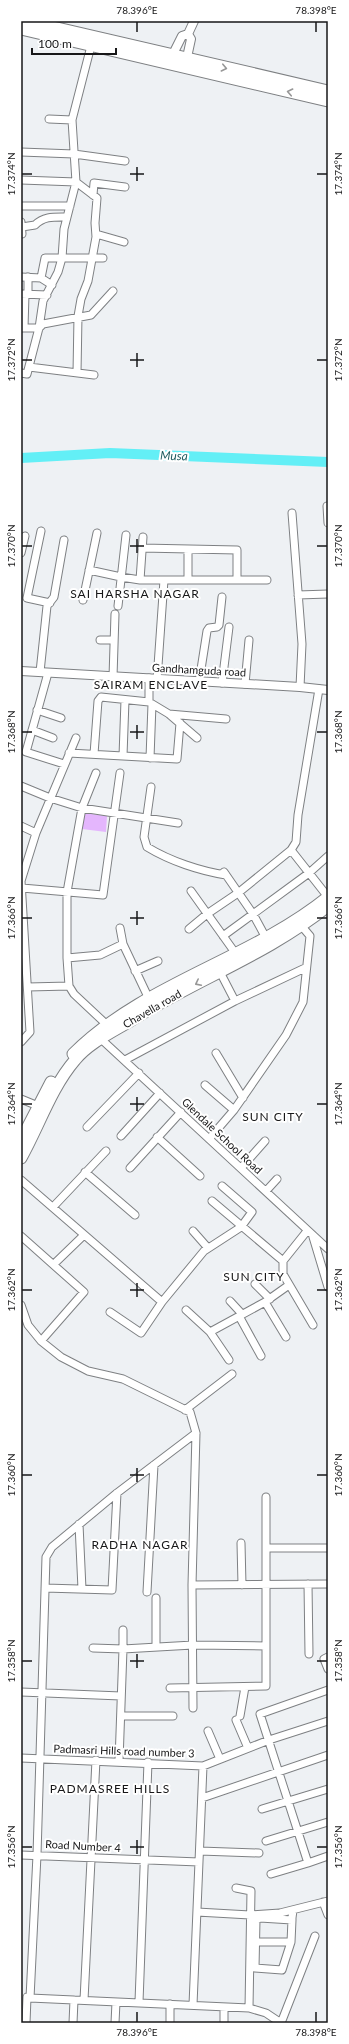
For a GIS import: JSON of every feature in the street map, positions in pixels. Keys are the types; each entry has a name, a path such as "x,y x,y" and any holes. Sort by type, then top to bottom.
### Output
{"main road":[{"path":"27,21 92,40 171,59 328,101"},
{"path":"21,29 92,40"},
{"path":"186,63 328,91"},
{"name":"Chavella road","path":"21,1140 50,1083 68,1058 106,1024 149,999 266,938 299,923 328,897"},
{"name":"Chavella road","path":"21,1158 56,1088 76,1059 101,1039 151,1007 220,972 328,906"}],"street":[{"path":"171,59 182,36 188,34 194,21"},
{"path":"186,63 191,39 188,34"},
{"path":"21,373 27,374 39,328 43,301 52,285 62,258 64,229 76,182 72,120 92,40"},
{"path":"49,119 72,120"},
{"path":"21,152 74,154 125,161"},
{"path":"21,180 76,182 97,198 95,223 96,234 92,259 88,281 81,299 78,316 77,373"},
{"path":"93,195 94,183 125,187"},
{"path":"21,206 70,206"},
{"path":"47,218 48,206"},
{"path":"22,228 35,226 40,219 67,217"},
{"path":"96,234 124,242"},
{"path":"41,278 44,258 103,258"},
{"path":"52,285 41,278 25,277 22,328 39,328 43,324 78,316 91,315 113,291"},
{"path":"25,294 47,295"},
{"path":"29,367 94,375"},
{"path":"327,506 328,523"},
{"path":"292,513 302,644 300,687"},
{"path":"41,531 27,598 50,603"},
{"path":"83,600 97,533"},
{"path":"118,606 126,535"},
{"path":"21,553 25,536"},
{"path":"140,580 143,537"},
{"path":"64,540 54,597 47,606 44,673 37,710 26,752 64,764"},
{"path":"142,548 237,550 237,580"},
{"path":"188,550 188,580"},
{"path":"89,570 140,580 267,580"},
{"path":"150,758 151,703 164,580"},
{"path":"298,595 328,594"},
{"path":"199,682 207,631 209,628 217,627 219,625 222,597"},
{"path":"113,677 115,614"},
{"path":"222,683 229,627"},
{"path":"100,640 114,640"},
{"path":"245,684 249,640"},
{"name":"Gandhamguda road","path":"21,670 44,673 300,687 328,690"},
{"path":"189,930 207,914 238,893 292,850 296,842 298,815 318,689"},
{"path":"94,754 99,699 104,697 151,703 169,714 197,738"},
{"path":"123,756 126,700"},
{"path":"37,710 61,718"},
{"path":"169,714 226,719"},
{"path":"69,753 178,759 180,723"},
{"path":"32,730 53,738"},
{"path":"21,1042 30,1032 28,987 23,946 21,881 36,832 76,738"},
{"path":"96,773 82,808 67,892 67,958 69,986 74,994 106,1024"},
{"path":"22,888 103,895 120,773"},
{"path":"21,786 50,798 82,808 178,823"},
{"path":"152,787 144,837 147,847 161,855 205,872 225,873 253,914 266,938"},
{"path":"21,826 36,832"},
{"path":"292,850 328,897"},
{"path":"223,936 309,873 328,856"},
{"path":"191,891 236,954"},
{"path":"209,1140 243,1098 286,1035 303,1002 305,968 310,936 299,923"},
{"path":"120,928 123,944 149,999"},
{"path":"67,958 100,955 123,944"},
{"path":"136,971 158,962"},
{"path":"125,1060 235,1001 305,968"},
{"path":"220,972 235,1001"},
{"path":"28,987 69,986"},
{"name":"Glendale School Road","path":"101,1039 181,1112 209,1140 242,1168 328,1250"},
{"path":"216,1053 243,1098"},
{"path":"88,1127 139,1074"},
{"path":"205,1085 234,1110"},
{"path":"120,1136 160,1093"},
{"path":"21,1099 38,1106"},
{"path":"130,1168 181,1112"},
{"path":"157,1137 200,1176"},
{"path":"242,1168 265,1141"},
{"path":"53,1207 106,1151"},
{"path":"85,1172 135,1215"},
{"path":"266,1191 277,1179"},
{"path":"21,1180 162,1302"},
{"path":"110,1312 141,1333 162,1302 208,1248 241,1227 252,1212 222,1186"},
{"path":"212,1201 283,1261"},
{"path":"193,1231 208,1248"},
{"path":"54,1264 84,1234"},
{"path":"313,1325 283,1274 283,1261 310,1234 328,1287"},
{"path":"21,1236 84,1292 41,1341"},
{"path":"256,1284 268,1301 286,1337"},
{"path":"210,1332 268,1301 289,1285"},
{"path":"230,1301 241,1315 261,1356"},
{"path":"21,1305 28,1325 41,1341 61,1357 88,1371 123,1379 190,1412 196,1433 192,1585 193,1708"},
{"path":"186,1310 210,1332 228,1360"},
{"path":"184,1410 232,1374"},
{"path":"26,2023 26,1997 37,1855 46,1557 52,1547 79,1524 196,1433"},
{"path":"147,1592 154,1465"},
{"path":"45,1588 112,1590 117,1493"},
{"path":"170,1688 266,1686 266,1497"},
{"path":"79,1524 82,1589"},
{"path":"241,1543 242,1584"},
{"path":"266,1548 328,1548"},
{"path":"308,1584 309,1654"},
{"path":"192,1585 328,1584"},
{"path":"156,1598 156,1646"},
{"path":"119,1761 122,1716 121,1696 123,1630"},
{"path":"93,1648 123,1649 193,1645 266,1646"},
{"path":"328,1658 324,1659 328,1669"},
{"path":"245,1687 238,1718 248,1748"},
{"path":"308,1863 260,1714 328,1690"},
{"path":"21,1692 121,1696"},
{"path":"122,1716 173,1716"},
{"name":"Padmasri Hills road number 3","path":"21,1758 148,1762 203,1766 269,1740 328,1721"},
{"path":"208,1731 220,1759"},
{"path":"202,1798 328,1755"},
{"path":"84,2000 96,1760"},
{"path":"139,2002 148,1762"},
{"path":"193,2005 203,1766"},
{"path":"262,1809 328,1789"},
{"path":"266,1842 328,1822"},
{"path":"200,1851 259,1853"},
{"name":"Road Number 4","path":"21,1855 199,1862"},
{"path":"271,1874 328,1856"},
{"path":"236,1888 251,1891 250,1915 255,1968 282,1970 291,1942 292,1910"},
{"path":"198,1912 250,1915 280,1913 326,1901 328,1915"},
{"path":"249,2008 252,1942 256,1920 260,1918 292,1920"},
{"path":"26,1997 249,2008 266,2013 281,2023 315,1936"},
{"path":"252,1942 291,1942"},
{"path":"74,2000 74,2023"},
{"path":"115,2023 116,2002"},
{"path":"170,2004 170,2023"},
{"path":"224,2007 224,2023"}],"shaded area":[{"path":"84,813 107,816 106,832 82,829"}],"waterway":[{"name":"Musa","path":"21,458 110,453 328,462"}],"district":[{"name":"SAI HARSHA NAGAR","path":"135,594"},
{"name":"SAIRAM ENCLAVE","path":"151,685"},
{"name":"SUN CITY","path":"273,1117"},
{"name":"SUN CITY","path":"254,1277"},
{"name":"RADHA NAGAR","path":"140,1545"},
{"name":"PADMASREE HILLS","path":"110,1789"}]}
